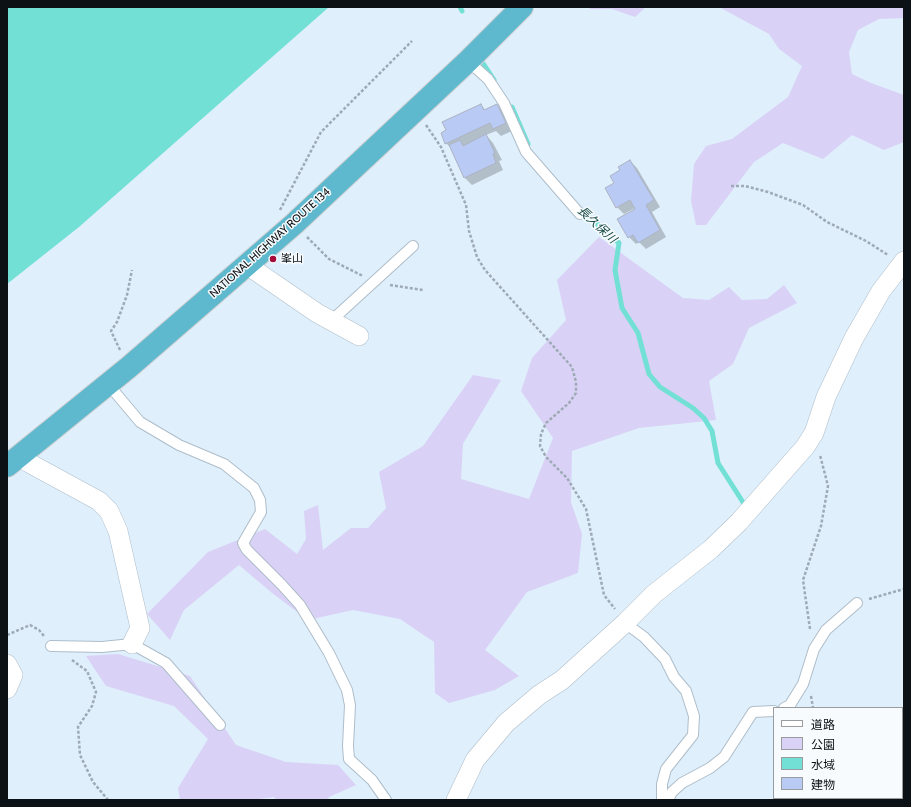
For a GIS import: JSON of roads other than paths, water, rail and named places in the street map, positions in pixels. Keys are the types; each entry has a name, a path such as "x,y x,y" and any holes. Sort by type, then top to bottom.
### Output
{"highway":[{"name":"NATIONAL HIGHWAY ROUTE 134","path":"14,460 129,367 287,231 468,61 522,7"}],"street":[{"path":"456,800 475,760 506,723 539,695 562,680 625,623 654,594 711,549 739,522 805,447 814,433 826,397 854,338 881,291 903,262"},
{"path":"247,265 317,314 359,336"},
{"path":"14,460 33,466 100,501 109,511 118,531 140,628 132,644"},
{"path":"7,664 13,675 7,689"}],"lane":[{"path":"468,61 488,79 504,103 526,152 580,214"},
{"path":"331,321 413,246"},
{"path":"108,384 140,422 179,445 224,464 254,488 260,500 261,512 243,543 247,550 282,584 300,606 329,653 347,690 350,706 348,746 349,759 372,780 386,800"},
{"path":"786,707 790,705 803,684 814,649 826,630 857,603"},
{"path":"625,623 644,637 665,659 674,677 686,691 694,716 693,735 666,769 662,784 662,800"},
{"path":"52,646 102,647 132,644 166,664 220,725"},
{"path":"668,800 672,792 682,782 710,768 724,757 753,712 773,711"}],"water":[{"path":"7,7 329,7 79,227 7,284"}],"waterway":[{"name":"長久保川","path":"460,7 462,11"},
{"name":"長久保川","path":"482,62 494,80"},
{"name":"長久保川","path":"512,107 528,144"},
{"name":"長久保川","path":"581,210 619,243 615,270 622,308 638,333 649,374 660,387 693,408 704,418 712,431 718,463 746,507"}],"place":[{"name":"峯山","path":"273,259"}]}
